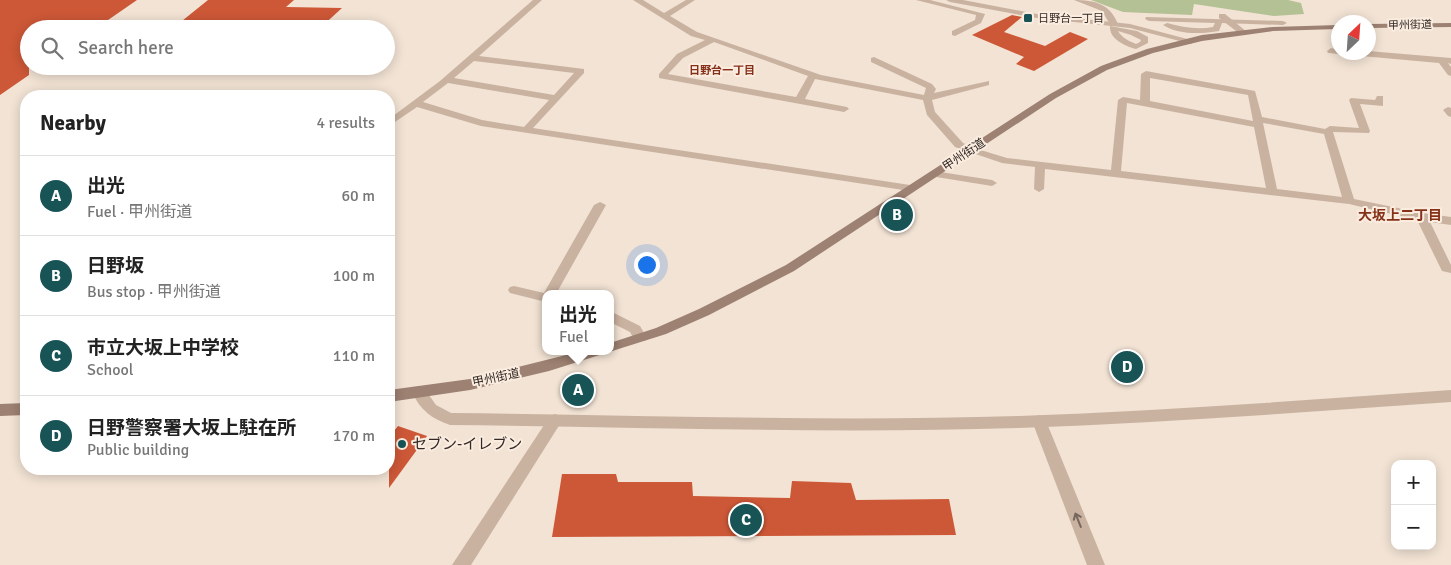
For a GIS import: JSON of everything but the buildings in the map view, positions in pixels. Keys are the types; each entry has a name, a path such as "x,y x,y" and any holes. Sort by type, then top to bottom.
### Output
{"main road":[{"name":"甲州街道","path":"1376,26 1451,24"},
{"name":"甲州街道","path":"614,347 704,312 790,268 1069,86 1104,68 1150,51 1191,41 1244,32 1331,27"},
{"name":"甲州街道","path":"395,395 453,388 586,355"},
{"path":"0,410 20,410"}],"street":[{"path":"395,119 447,80 538,0"},
{"path":"636,0 694,34 813,75 927,98 986,83"},
{"path":"665,16 691,0"},
{"path":"920,0 981,14 978,21 955,33"},
{"path":"950,0 1037,16 1113,24 1141,31 1157,41 1156,46 1150,51"},
{"path":"974,0 1148,29 1171,37 1191,41"},
{"path":"1078,0 1101,6 1109,12 1113,24"},
{"path":"1221,19 1216,29 1191,31 1149,19 1201,22 1221,19 1230,22 1244,32"},
{"path":"1230,22 1283,23"},
{"path":"713,39 680,56 662,76 844,109"},
{"path":"1376,55 1446,61 1451,73"},
{"path":"472,58 581,71 527,129"},
{"path":"874,60 929,86 931,89 927,98 930,113 959,144 970,150 1006,161 1349,201 1422,217 1451,221"},
{"path":"1145,103 1146,74 1252,93 1272,191"},
{"path":"799,100 813,75"},
{"path":"447,80 555,98"},
{"path":"1116,173 1123,100 1328,132 1330,129 1365,131 1354,100 1380,104 1380,98"},
{"path":"415,103 481,123 910,188"},
{"path":"1328,132 1349,201"},
{"path":"1039,189 1040,165"},
{"path":"934,174 992,183"},
{"path":"552,290 600,205"},
{"path":"1422,217 1446,268 1451,269"},
{"path":"514,290 542,297"},
{"path":"614,318 635,329 640,338"},
{"path":"420,392 423,402 431,411 450,419 894,424 1039,421 1182,415 1451,396"},
{"path":"461,565 555,420"},
{"path":"1039,421 1096,565"}],"green space":[{"path":"1091,0 1288,0 1301,3 1304,14 1274,16 1194,4 1192,15 1123,12"}],"place":[{"name":"日野台一丁目","path":"1028,18"},
{"name":"日野坂","path":"897,215"},
{"name":"日野警察署大坂上駐在所","path":"1127,367"},
{"name":"出光","path":"578,390"},
{"name":"セブン-イレブン","path":"402,444"},
{"name":"市立大坂上中学校","path":"746,520"}],"district":[{"name":"日野台一丁目","path":"722,70"},
{"name":"大坂上二丁目","path":"1400,215"}]}
